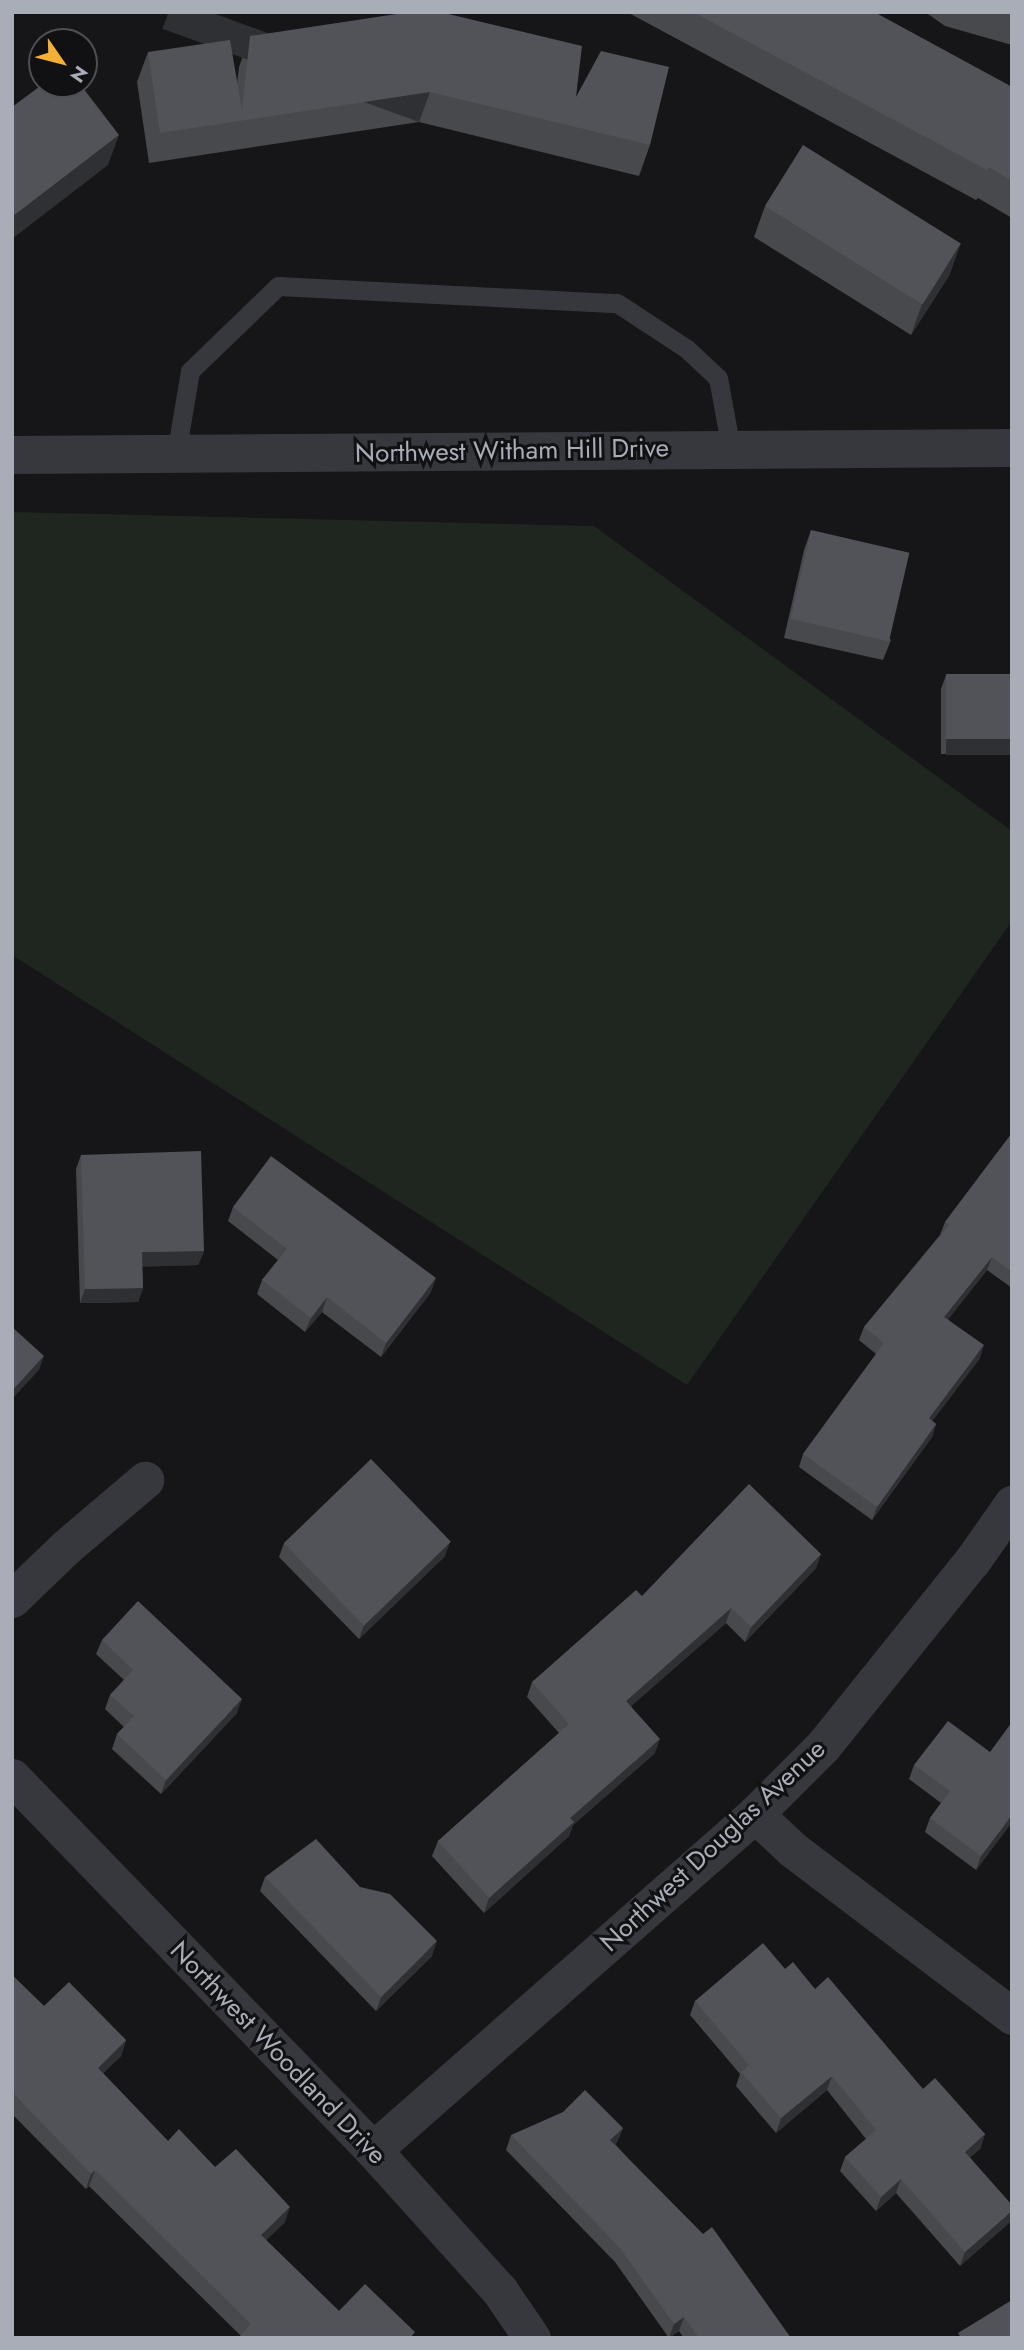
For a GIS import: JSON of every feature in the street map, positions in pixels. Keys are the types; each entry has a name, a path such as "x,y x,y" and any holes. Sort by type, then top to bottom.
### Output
{"street":[{"name":"Northwest Witham Hill Drive","path":"12,455 1012,448"},
{"path":"12,1599 66,1547 145,1480"},
{"name":"Northwest Douglas Avenue","path":"373,2150 755,1814 824,1746 972,1561 1012,1504"},
{"name":"Northwest Woodland Drive","path":"12,1777 373,2150 500,2291 532,2338"},
{"path":"755,1814 792,1849 1012,2016"}],"lane":[{"path":"176,454 190,371 278,286 617,303 687,349 718,378 731,449"}],"shaded area":[{"path":"12,512 594,526 1012,831 1012,921 687,1385 12,955"}],"building":[{"path":"410,12 440,12 582,46 576,97 601,51 669,67 650,145 430,92 160,133 148,52 230,40 242,110 250,36"},
{"path":"693,12 874,12 1012,87 1012,181 989,167 987,170"},
{"path":"28,95 28,98 91,98 119,135 12,217 12,107"},
{"path":"803,145 961,244 923,305 765,206"},
{"path":"811,530 909,553 889,641 791,619"},
{"path":"946,674 1012,674 1012,739 946,739"},
{"path":"1012,1133 1012,1272 992,1257 944,1317 984,1345 929,1418 936,1424 877,1507 803,1454 884,1343 864,1327 949,1225 945,1222"},
{"path":"201,1151 204,1251 142,1252 143,1288 85,1289 81,1155"},
{"path":"271,1156 436,1278 386,1343 327,1297 311,1318 262,1280 287,1249 233,1207"},
{"path":"12,1327 44,1356 12,1391"},
{"path":"371,1459 451,1542 364,1626 284,1543"},
{"path":"749,1484 821,1554 751,1627 731,1608 626,1701 660,1739 570,1818 574,1822 489,1898 438,1841 569,1724 532,1682 636,1590 642,1596"},
{"path":"138,1601 242,1699 166,1780 117,1734 134,1716 110,1695 133,1670 102,1640"},
{"path":"948,1721 990,1752 1012,1722 1012,1815 981,1856 930,1818 950,1791 914,1765"},
{"path":"316,1839 360,1887 390,1894 437,1941 381,1997 265,1877"},
{"path":"763,1943 785,1969 793,1962 815,1989 828,1977 923,2089 935,2078 985,2134 965,2152 1012,2205 1012,2211 965,2252 901,2179 881,2197 845,2157 876,2130 832,2076 781,2118 741,2072 749,2065 695,2001"},
{"path":"12,1975 44,2006 69,1982 126,2040 98,2068 168,2141 179,2129 215,2167 236,2149 290,2207 261,2235 339,2311 365,2284 415,2332 410,2338 238,2338 251,2324 95,2170 91,2174 12,2092"},
{"path":"585,2090 623,2128 610,2140 703,2234 712,2227 791,2338 699,2338 684,2317 674,2324 620,2248 511,2135 563,2112"},
{"path":"1012,2300 1012,2338 961,2338 958,2333"}]}
